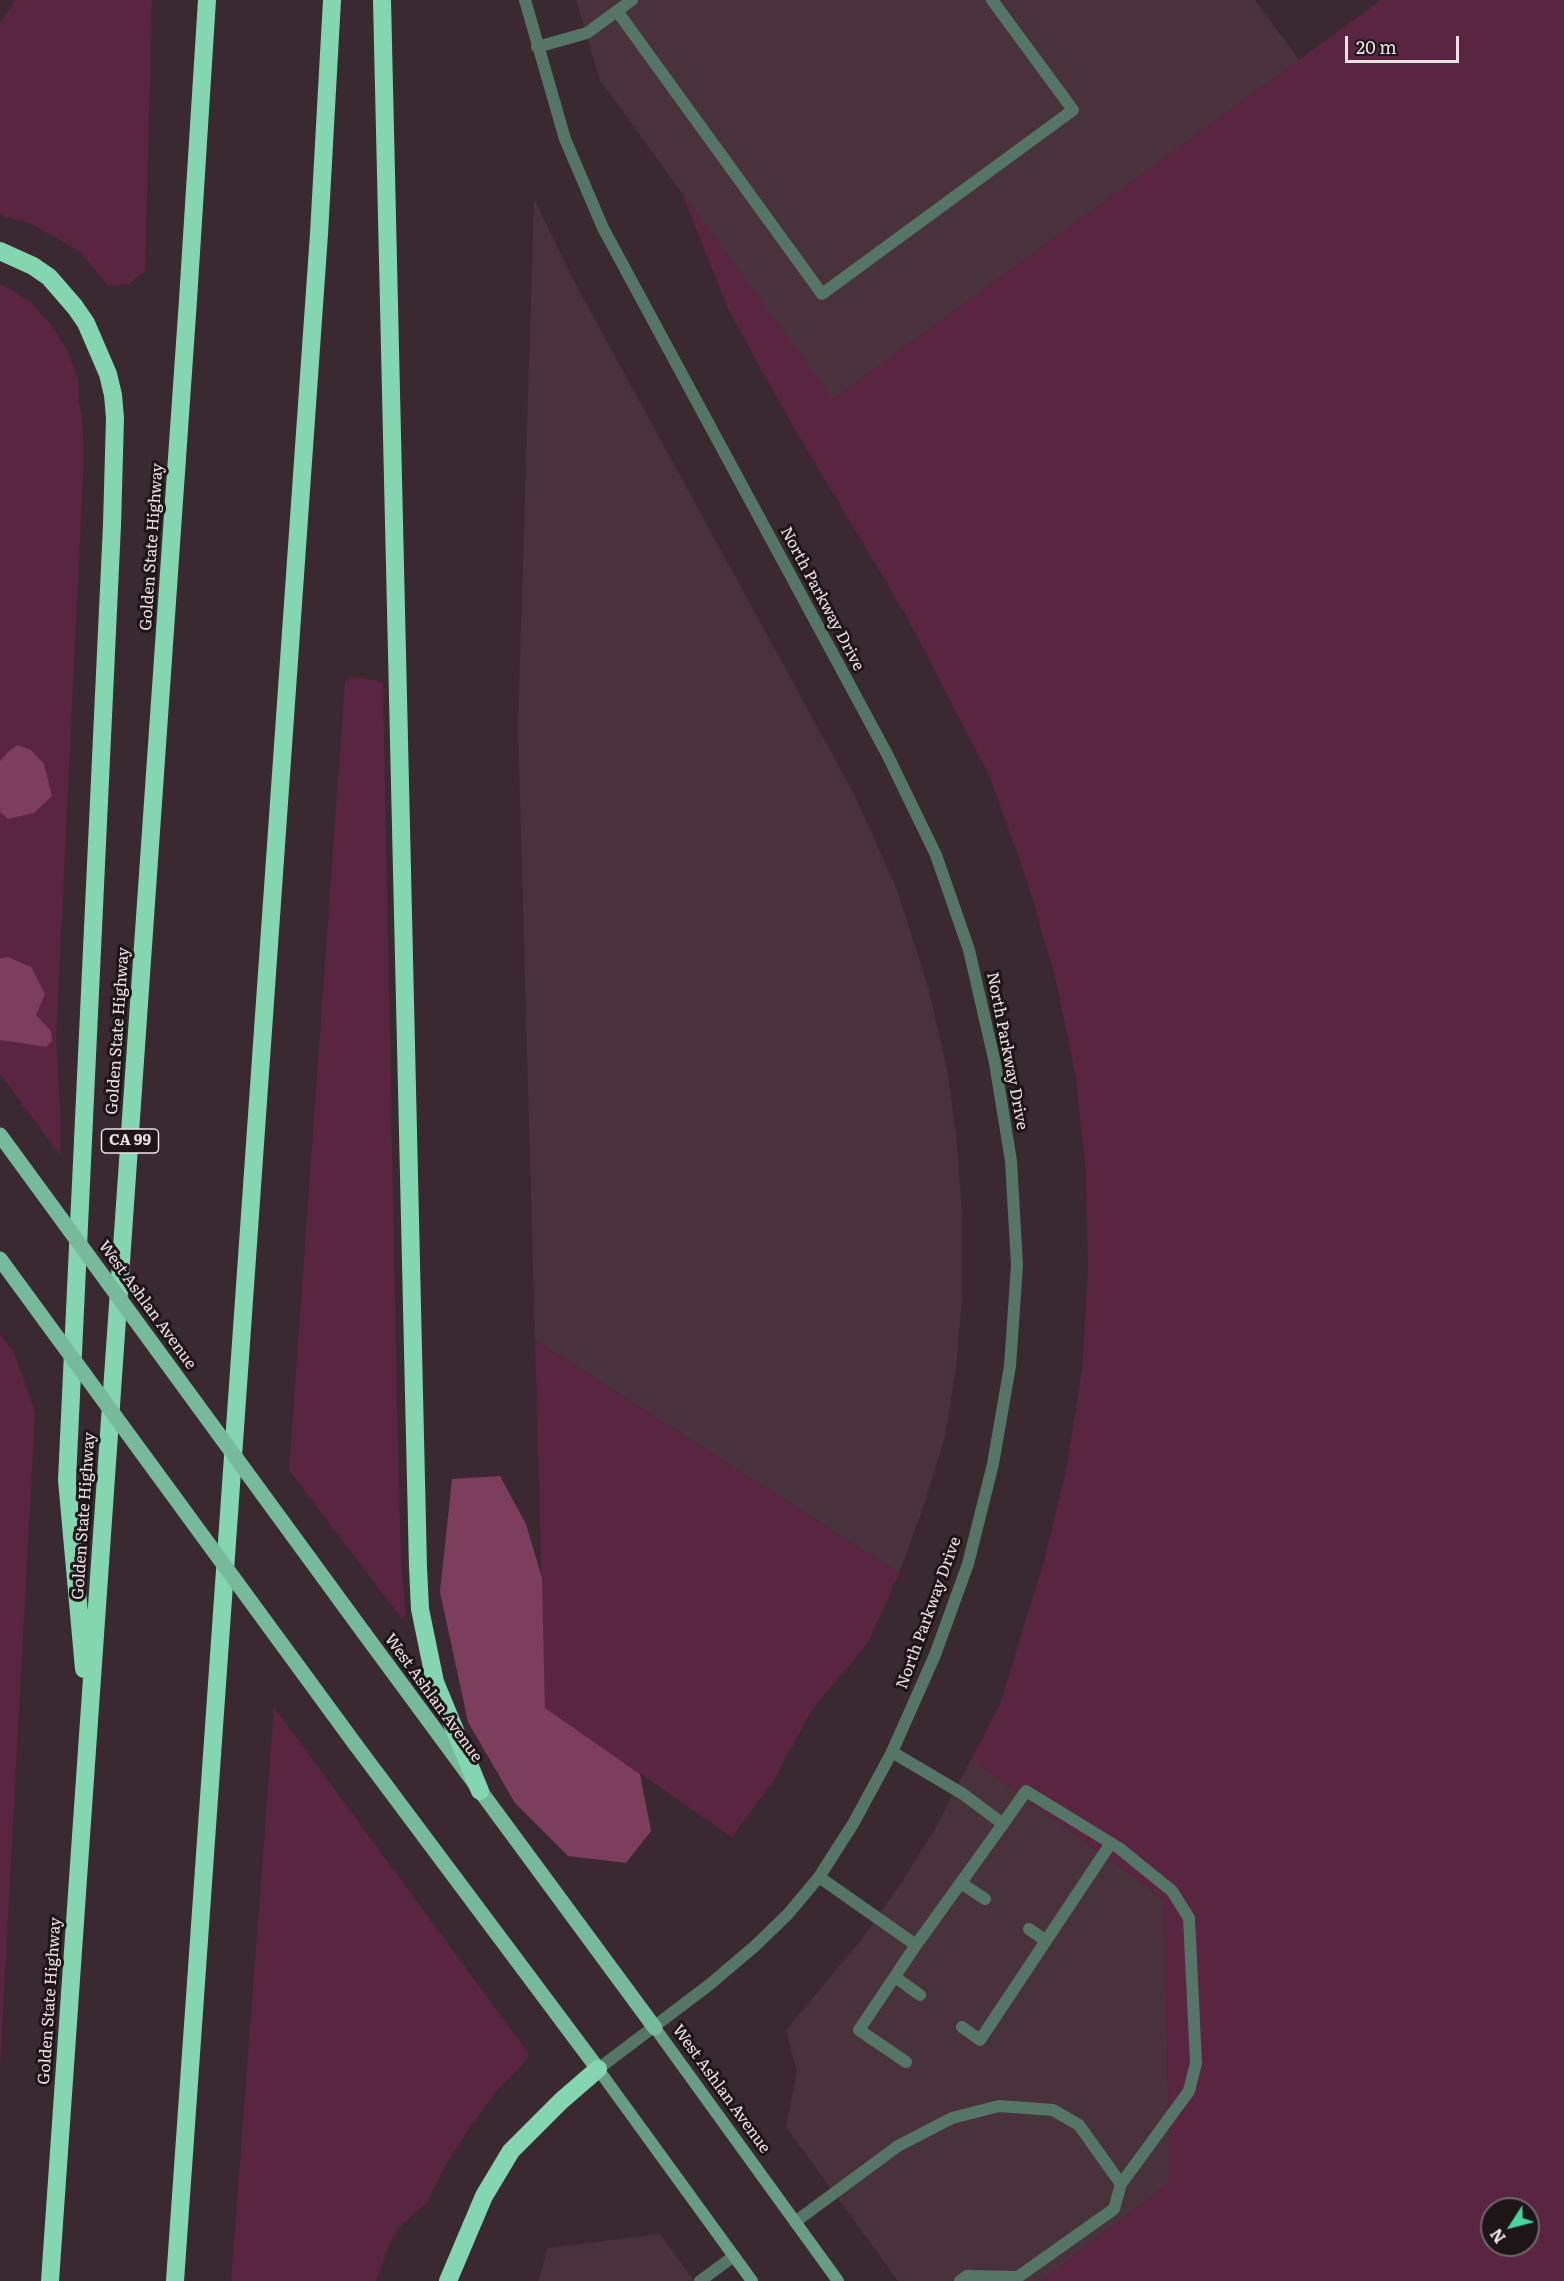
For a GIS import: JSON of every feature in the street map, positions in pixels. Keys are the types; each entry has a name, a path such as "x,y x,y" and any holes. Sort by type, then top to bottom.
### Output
{"highway":[{"name":"Golden State Highway","path":"50,2281 190,276 207,0"},
{"path":"175,2281 318,246 332,0"},
{"path":"382,0 420,1609 435,1682 480,1791"},
{"path":"0,251 33,266 49,277 75,307 86,323 101,356 108,374 114,406 115,453 67,1480 89,1725"},
{"path":"448,2281 484,2196 511,2151 561,2101 598,2069"}],"main road":[{"name":"West Ashlan Avenue","path":"0,1135 838,2281"},
{"path":"0,1259 752,2281"}],"street":[{"name":"North Parkway Drive","path":"525,0 565,139 603,228 887,754 936,855 969,950 995,1063 1011,1161 1017,1265 1010,1366 993,1464 968,1564 935,1655 892,1752 853,1824 819,1876 788,1914 755,1946 655,2028 598,2069"},
{"path":"537,47 587,33 632,0"},
{"path":"617,11 822,294 1073,110 992,0"},
{"path":"892,1752 963,1794 1003,1824"},
{"path":"906,2062 859,2030 916,1945 1026,1791 1111,1843 1172,1892 1189,1918 1196,2063 1190,2091 1121,2184 1114,2209 1018,2277 967,2276 960,2281"},
{"path":"962,2027 980,2040 1111,1843"},
{"path":"819,1876 916,1945"},
{"path":"961,1883 985,1899"},
{"path":"1029,1929 1046,1941"},
{"path":"895,1977 920,1995"},
{"path":"795,2222 898,2146 952,2118 999,2106 1053,2110 1079,2125 1121,2184"},
{"path":"700,2281 734,2256"}],"shaded area":[{"path":"15,0 152,0 145,271 129,284 108,286 80,252 32,224 0,215 0,25"},
{"path":"576,0 1255,0 1299,60 832,400 600,80"},
{"path":"1381,0 1564,0 1564,2281 1041,2281 1170,2182 1164,1899 971,1759 1000,1704 1044,1561 1067,1466 1082,1369 1088,1271 1086,1174 1076,1077 1056,981 1029,887 990,777 904,612 794,428 729,311 681,191 833,399"},
{"path":"534,199 575,283 855,796 897,890 929,990 948,1074 957,1143 962,1212 962,1299 956,1368 945,1437 921,1514 899,1573 535,1340 518,727"},
{"path":"0,284 30,301 52,326 67,350 78,379 82,416 84,455 56,1039 61,1126 60,1155 0,1074 0,1040 20,1043 51,1031 36,1015 8,957 0,958 0,812 8,818 0,761"},
{"path":"355,677 383,682 398,1455 401,1558 406,1617 401,1618 289,1470 345,681"},
{"path":"18,745 31,750 44,764 52,796 34,813 8,819 0,812 0,761"},
{"path":"8,957 31,967 45,994 36,1015 51,1031 52,1041 46,1047 0,1040 0,958"},
{"path":"0,1334 14,1352 35,1412 0,2067"},
{"path":"535,1340 899,1573 868,1643 813,1708 774,1780 732,1837 545,1708"},
{"path":"500,1476 526,1524 542,1578 545,1708 640,1774 651,1831 626,1863 568,1856 515,1803 468,1722 440,1592 452,1479"},
{"path":"274,1707 529,2054 522,2065 498,2089 470,2127 445,2166 427,2203 401,2225 392,2238 376,2281 231,2281"},
{"path":"971,1759 1164,1899 1170,2182 1041,2281 898,2281 786,2127 797,2072 786,2030 865,1935 901,1883 934,1831"},
{"path":"660,2234 694,2281 538,2281 548,2248"}]}
